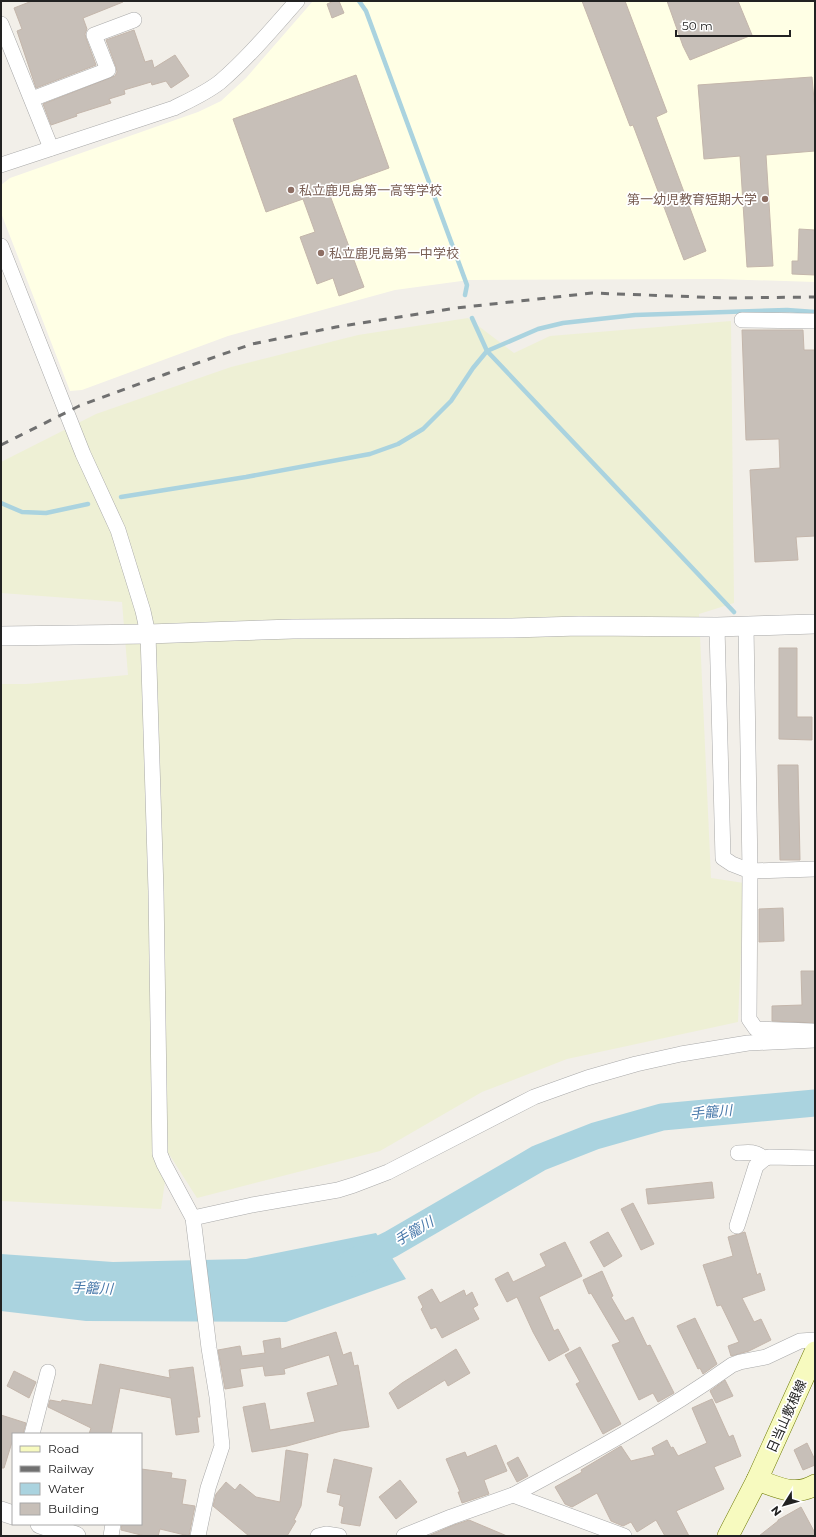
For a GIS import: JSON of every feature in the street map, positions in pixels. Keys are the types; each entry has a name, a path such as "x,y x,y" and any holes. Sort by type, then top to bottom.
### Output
{"main road":[{"name":"日当山敷根線","path":"728,1536 757,1480 815,1352"},
{"path":"757,1480 790,1492 806,1490 815,1485"}],"street":[{"path":"1,165 174,108 199,96 219,83 246,57 297,1"},
{"path":"32,99 108,70 94,35 134,20"},
{"path":"1,24 51,148"},
{"path":"1,246 83,454 118,530 143,611 148,634 156,891 160,1148 164,1164 193,1222 209,1348 217,1397 222,1446 208,1488 198,1536"},
{"path":"742,320 815,321"},
{"path":"1,636 148,634 293,628 512,628 579,626 717,627 815,624"},
{"path":"746,626 750,871 749,1019 756,1030 815,1031"},
{"path":"717,627 723,858 732,864 750,871 815,869"},
{"path":"193,1222 252,1205 338,1190 388,1172 534,1097 587,1078 629,1066 681,1054 748,1043 815,1040"},
{"path":"738,1153 748,1152 759,1154 764,1159"},
{"path":"737,1226 756,1166 764,1159 769,1157 815,1158"},
{"path":"404,1536 451,1517 513,1495 592,1452 671,1406 732,1365 766,1357 800,1341 815,1340"},
{"path":"32,1433 48,1372"},
{"path":"513,1495 624,1536"},
{"path":"111,1536 113,1525"},
{"path":"52,1526 76,1536"},
{"path":"318,1536 326,1534 339,1536"}],"shaded area":[{"path":"313,1 815,1 815,282 719,279 469,280 395,290 228,336 82,390 70,391 1,213 1,185 10,178 198,112 221,101 246,78"},
{"path":"468,318 514,353 550,336 731,321 734,603 699,614 711,878 744,883 738,1022 567,1059 482,1092 380,1151 197,1198 169,1154 161,1209 1,1201 1,684 26,684 128,675 122,602 1,593 1,462 96,414 231,367 358,335"}],"water":[{"path":"376,1233 406,1279 286,1322 86,1321 1,1311 1,1254 113,1262 246,1259"}],"building":[{"path":"32,1 123,2 83,18 87,29 85,34 86,38 96,65 36,88 17,31 22,29 14,8"},
{"path":"334,1 339,1 344,13 332,18 327,4"},
{"path":"582,1 625,1 667,112 656,117 706,251 684,260 633,125 630,126"},
{"path":"667,1 738,1 752,35 690,60 683,46"},
{"path":"134,30 145,62 152,60 154,68 175,55 189,76 171,88 166,81 152,85 151,82 124,90 125,94 109,99 111,103 76,114 77,116 51,125 43,104 115,76 117,72 116,67 106,40"},
{"path":"356,75 389,168 328,190 364,287 339,296 333,278 317,284 300,237 315,232 303,199 266,212 233,119"},
{"path":"812,77 815,111 815,151 766,155 773,266 747,267 740,156 704,159 698,85"},
{"path":"799,229 815,230 815,275 792,274 792,261 798,261"},
{"path":"742,330 803,330 804,350 815,350 815,536 796,537 798,560 755,562 750,470 780,468 779,439 746,440"},
{"path":"779,648 797,648 797,717 812,717 812,740 779,739"},
{"path":"778,765 798,765 800,860 780,860"},
{"path":"783,908 784,941 759,942 759,909"},
{"path":"801,971 815,971 815,1023 772,1021 772,1006 802,1005"},
{"path":"712,1182 714,1198 648,1204 646,1189"},
{"path":"633,1203 654,1244 641,1250 621,1209"},
{"path":"608,1232 622,1256 604,1267 590,1242"},
{"path":"745,1232 757,1275 760,1273 765,1290 742,1298 754,1322 761,1319 771,1340 749,1351 731,1356 728,1346 739,1342 721,1305 717,1306 703,1265 733,1256 728,1237"},
{"path":"565,1242 582,1276 539,1297 554,1331 558,1329 569,1350 549,1361 533,1332 517,1297 507,1302 495,1279 508,1272 513,1282 546,1266 540,1254"},
{"path":"602,1271 613,1296 611,1297 625,1321 633,1317 647,1346 650,1345 674,1393 658,1402 653,1393 639,1400 612,1345 620,1342 591,1293 589,1294 583,1280"},
{"path":"432,1289 440,1303 464,1290 466,1296 472,1292 478,1305 473,1308 479,1319 442,1338 436,1327 431,1329 421,1309 423,1307 418,1297"},
{"path":"695,1318 717,1364 703,1374 700,1368 698,1369 677,1326"},
{"path":"336,1332 343,1355 351,1352 354,1366 358,1365 369,1427 341,1431 287,1446 252,1452 243,1407 265,1403 270,1430 315,1422 307,1393 338,1385 329,1355 284,1369 285,1374 265,1376 263,1366 240,1369 243,1386 225,1389 218,1350 240,1346 242,1356 265,1353 263,1341 280,1338 281,1349"},
{"path":"580,1347 621,1424 603,1434 576,1384 580,1382 565,1355"},
{"path":"456,1349 470,1373 448,1386 445,1380 398,1409 389,1393 402,1383"},
{"path":"100,1364 170,1378 169,1370 193,1367 200,1417 197,1417 199,1432 176,1435 171,1398 120,1388 111,1433 89,1433 91,1428 48,1407 50,1400 61,1402 62,1400 92,1405"},
{"path":"14,1371 36,1382 29,1398 7,1386"},
{"path":"725,1380 733,1396 716,1403 710,1391"},
{"path":"712,1399 729,1437 733,1435 741,1456 714,1467 724,1489 676,1511 689,1536 665,1536 656,1520 637,1532 631,1522 623,1526 611,1521 597,1493 572,1507 565,1504 555,1487 582,1472 581,1470 621,1446 631,1461 655,1455 652,1448 667,1440 671,1448 673,1447 678,1456 707,1443 692,1408"},
{"path":"1,1415 26,1423 23,1433 12,1433 12,1442 4,1468 1,1468"},
{"path":"807,1443 815,1460 815,1465 803,1470 794,1450"},
{"path":"496,1445 507,1471 484,1480 489,1494 462,1503 458,1492 460,1492 446,1459 465,1452 467,1457"},
{"path":"286,1450 308,1454 301,1506 294,1520 296,1521 287,1536 249,1536 213,1506 216,1494 226,1482 235,1490 240,1484 256,1497 280,1502"},
{"path":"518,1457 528,1476 517,1482 507,1463"},
{"path":"334,1459 372,1468 360,1526 341,1523 344,1507 339,1505 341,1495 327,1492"},
{"path":"142,1469 172,1473 171,1478 186,1480 182,1504 195,1506 189,1536 160,1529 158,1536 145,1536 121,1530 122,1525 142,1525"},
{"path":"400,1480 417,1502 396,1519 379,1497"},
{"path":"801,1507 815,1533 815,1536 759,1536 778,1520"},
{"path":"469,1520 507,1536 428,1536 454,1525"}],"waterway":[{"path":"359,1 366,11 467,285 465,295"},
{"path":"121,497 246,477 370,454 398,444 423,429 451,401 473,368 487,351 538,329 563,323 635,315 787,310 815,312"},
{"path":"472,318 487,351 734,612"},
{"path":"1,503 22,512 46,513 88,504"},
{"name":"手籠川","path":"352,1263 391,1244 539,1158 595,1136 662,1117 815,1103"}],"railway":[{"path":"1,445 79,406 166,374 252,344 336,327 456,308 592,293 726,298 815,297"}],"place":[{"name":"私立鹿児島第一高等学校","path":"291,190"},
{"name":"第一幼児教育短期大学","path":"765,199"},
{"name":"私立鹿児島第一中学校","path":"321,253"}]}
